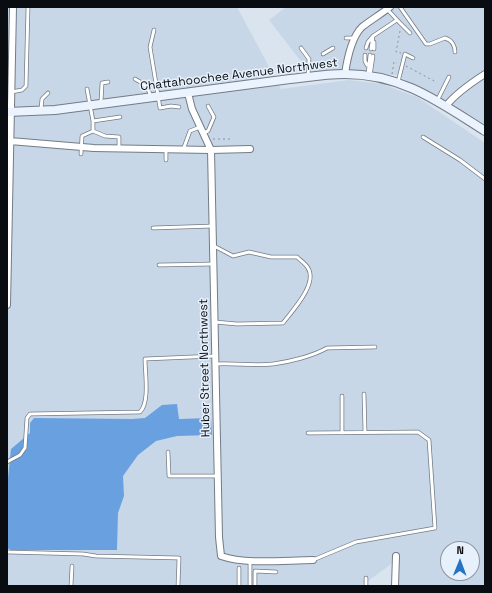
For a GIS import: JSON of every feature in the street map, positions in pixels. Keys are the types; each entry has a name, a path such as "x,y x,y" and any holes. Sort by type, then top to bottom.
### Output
{"street":[{"path":"7,305 10,141 9,112 11,92 10,46 13,7"},
{"path":"346,74 346,67 354,38 362,28 389,8"},
{"name":"Chattahoochee Avenue Northwest","path":"9,112 40,111 90,106 290,79 346,74 368,76 398,83 420,92 483,127"},
{"path":"446,106 475,77 485,74"},
{"name":"Huber Street Northwest","path":"188,93 192,109 211,150 219,537 222,556 230,559 250,561 313,560"},
{"path":"10,141 26,141 81,151 250,149"},
{"path":"395,586 396,556"}],"lane":[{"path":"11,92 22,90 26,86 28,7"},
{"path":"400,7 426,44 430,44 445,38 448,39 454,46 455,52"},
{"path":"389,8 397,20 410,33"},
{"path":"370,49 373,36 397,20"},
{"path":"154,30 150,47 155,97"},
{"path":"346,38 354,38"},
{"path":"301,48 309,59 308,77"},
{"path":"323,54 333,48"},
{"path":"398,83 404,54 413,58"},
{"path":"369,55 368,76 367,65 369,55"},
{"path":"309,59 314,60"},
{"path":"437,101 449,77"},
{"path":"135,79 142,82 149,90 155,97 160,108 171,106 179,108"},
{"path":"101,104 102,83 108,82"},
{"path":"86,89 93,121 93,131"},
{"path":"40,111 42,100 48,93"},
{"path":"203,133 208,131 214,117 208,106"},
{"path":"93,121 120,117"},
{"path":"183,150 190,131 200,127"},
{"path":"81,151 82,136 93,131 105,136 119,137 114,150"},
{"path":"423,137 460,160 485,178"},
{"path":"166,149 166,160"},
{"path":"153,228 213,226"},
{"path":"213,246 233,256 249,252 271,257 297,257 308,268 310,277 308,290 284,323 237,324 215,322"},
{"path":"159,265 214,264"},
{"path":"216,364 273,364 288,361 327,348 375,346"},
{"path":"7,462 20,455 25,448 27,418 30,414 140,412 146,400 145,359 216,356"},
{"path":"364,394 365,432"},
{"path":"342,396 342,432"},
{"path":"308,433 418,432 429,440 435,528 356,542 313,560"},
{"path":"168,452 169,476 218,476"},
{"path":"7,552 179,558 178,586"},
{"path":"250,561 250,586"},
{"path":"72,566 72,586"},
{"path":"239,568 239,586"},
{"path":"255,586 255,571 276,572"},
{"path":"366,578 366,586"}],"path":[{"path":"400,31 396,52 404,54"},
{"path":"392,75 394,62 400,64"},
{"path":"405,66 436,82"},
{"path":"212,139 232,139"}],"shaded area":[{"path":"7,7 237,7 281,89 349,80 382,84 417,97 485,143 485,586 396,586 397,560 361,586 7,586"},
{"path":"286,7 484,7 485,131 397,75 334,74 313,77 269,20"},
{"path":"177,404 179,419 211,418 212,435 177,436 156,441 138,455 123,476 124,496 118,513 117,550 11,550 7,548 8,478 11,449 30,433 30,423 34,418 145,418 162,405"}]}
